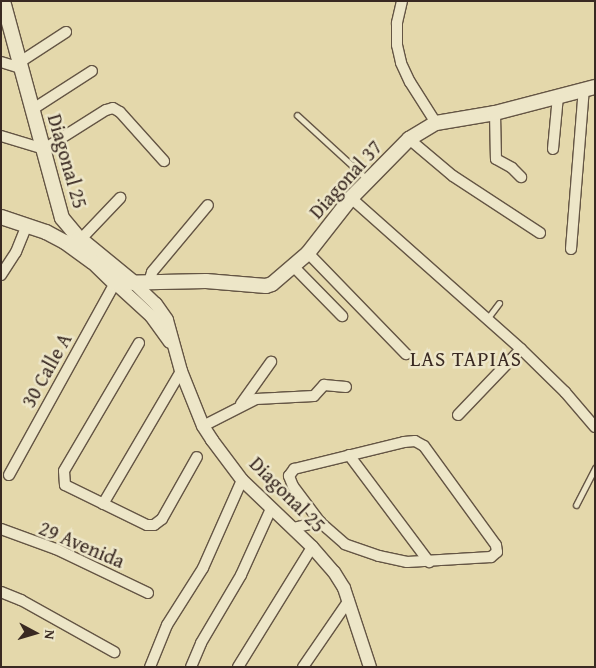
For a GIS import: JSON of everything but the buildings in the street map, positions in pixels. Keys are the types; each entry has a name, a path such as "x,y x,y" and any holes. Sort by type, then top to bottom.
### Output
{"main road":[{"name":"Diagonal 25","path":"3,1 54,190 67,224 81,239 134,283"},
{"name":"Diagonal 37","path":"115,283 206,281 266,286 272,284 308,253 351,198 409,139 436,123 495,113 589,88"},
{"path":"1,217 56,237 93,262 115,283"},
{"path":"56,237 67,224"}],"street":[{"path":"402,1 397,23 401,63 410,82 436,123"},
{"path":"1,62 21,65 66,32"},
{"path":"32,109 92,71"},
{"path":"571,249 589,88"},
{"path":"553,149 558,96"},
{"path":"1,136 44,149 106,110 113,108 120,112 164,161"},
{"path":"495,113 496,159 513,169 521,177"},
{"path":"409,139 453,176 540,233"},
{"path":"81,239 120,198"},
{"path":"351,198 521,349 565,392 595,428"},
{"path":"149,282 152,272 208,205"},
{"path":"1,275 16,252 27,225"},
{"path":"308,253 406,354"},
{"path":"294,266 342,316"},
{"name":"Diagonal 25","path":"115,283 151,316 176,350"},
{"name":"30 Calle A","path":"9,475 115,283"},
{"name":"Diagonal 25","path":"134,283 162,311 171,330 181,371 203,426 242,480 293,528 334,572 349,600 370,667"},
{"path":"139,343 63,474 64,481 68,488 147,525 157,524 197,457"},
{"path":"458,415 521,349"},
{"path":"241,404 271,362"},
{"path":"103,504 181,371"},
{"path":"203,426 241,404 256,398 314,396 324,385 346,387"},
{"path":"414,441 424,446 496,545 497,552 490,557 407,562 379,556 345,544 320,522 293,486 289,476 294,469 349,455 404,442 414,441"},
{"path":"349,455 429,562"},
{"path":"150,667 167,625 203,568 242,480"},
{"path":"191,667 201,643 241,575 271,509"},
{"path":"293,528 320,522"},
{"name":"29 Avenida","path":"1,529 56,549 148,593"},
{"path":"238,667 312,547"},
{"path":"1,592 21,600 114,652"},
{"path":"303,667 349,600"}],"lane":[{"path":"297,115 369,180"},
{"path":"487,319 499,303"},
{"path":"576,505 595,468"}],"district":[{"name":"LAS TAPIAS","path":"466,359"}]}
